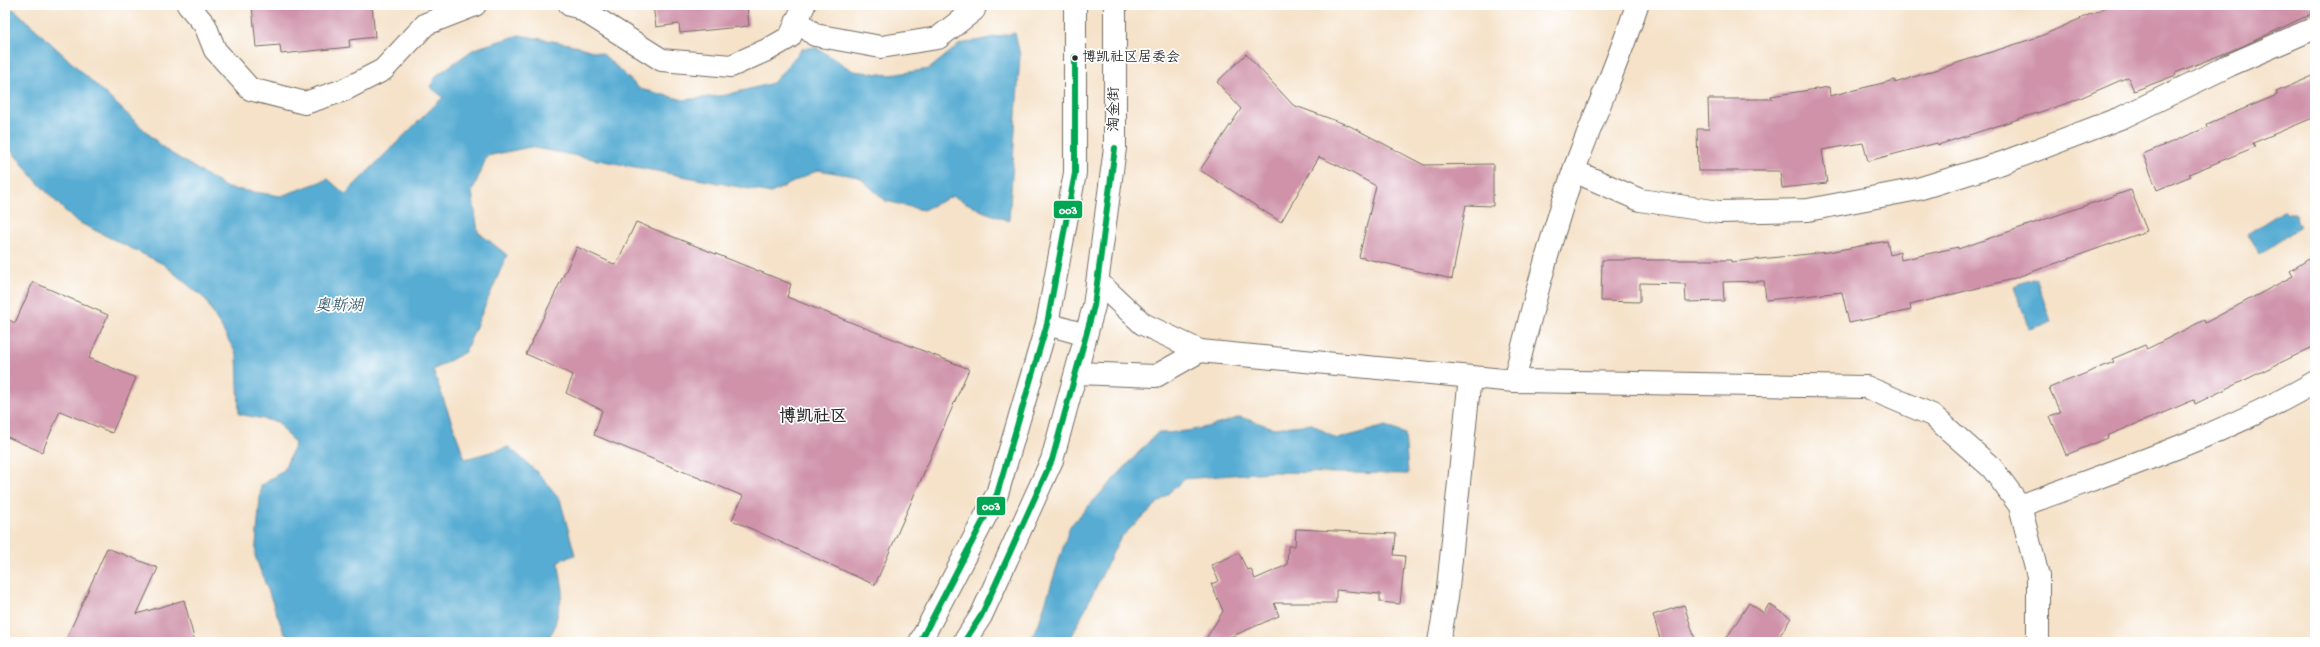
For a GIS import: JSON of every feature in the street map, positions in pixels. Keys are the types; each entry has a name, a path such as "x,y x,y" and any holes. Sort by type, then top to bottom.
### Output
{"street":[{"path":"188,5 206,25 215,50 250,89 305,103 344,90 383,70 426,24 475,5"},
{"path":"570,5 578,6 662,60 731,66 769,49 790,37 801,13"},
{"path":"801,13 815,36 881,47 938,38 974,10 976,5"},
{"path":"920,642 997,494 1047,324 1075,173 1075,5"},
{"name":"淘金街","path":"964,642 981,616 1052,460 1094,306 1115,148 1115,5"},
{"path":"1514,381 1538,286 1574,170 1625,41 1637,5"},
{"path":"1574,170 1640,200 1720,212 1808,210 1918,189 2002,163 2123,117 2230,65 2315,28"},
{"path":"1098,282 1143,324 1200,352 1514,381 1866,387 1932,415 1992,468 2020,506 2038,576 2038,642"},
{"path":"1047,324 1086,335"},
{"path":"1076,373 1156,376 1200,352"},
{"path":"1439,642 1447,597 1470,377"},
{"path":"2020,506 2162,454 2282,401 2315,382"}],"water":[{"name":"奥斯湖","path":"5,5 16,11 166,150 227,188 281,196 328,179 345,194 443,97 430,87 437,75 474,49 519,35 569,44 603,54 640,89 684,100 726,95 773,83 802,49 815,47 853,71 890,75 929,69 960,44 1015,33 1020,55 1009,221 982,211 953,196 923,210 886,201 859,177 818,170 771,193 530,147 487,156 472,192 478,232 507,255 465,352 433,370 465,459 509,447 539,474 560,499 575,555 558,561 563,590 554,629 546,642 299,642 284,633 255,556 261,486 284,470 295,444 278,422 239,414 237,355 205,299 163,264 74,220 39,184 5,143"},
{"path":"2285,210 2288,214 2295,214 2296,222 2300,227 2260,254 2247,234"},
{"path":"2036,278 2051,322 2029,329 2014,286"},
{"path":"1240,417 1274,428 1312,424 1337,439 1386,426 1405,434 1408,474 1268,472 1184,479 1120,538 1069,642 1029,642 1038,626 1070,526 1157,433 1199,429"}],"building":[{"path":"252,5 372,5 375,37 349,40 350,47 281,54 280,45 256,47"},
{"path":"653,5 747,5 749,26 680,33 679,24 656,27"},
{"path":"2111,5 2315,5 2315,12 2243,46 2175,73 2176,75 2134,91 2128,77 2071,102 1938,145 1937,143 1868,161 1863,143 1822,150 1827,183 1782,188 1780,171 1698,171 1697,129 1709,129 1708,99 1772,99 1771,96 1829,87 1830,96 1895,80 1895,83 2041,36"},
{"path":"1246,54 1293,105 1350,126 1424,165 1493,164 1493,206 1466,205 1452,279 1359,257 1376,186 1319,157 1281,222 1200,170 1241,109 1217,82"},
{"path":"2315,75 2315,117 2253,143 2255,147 2189,174 2191,176 2157,190 2143,154 2208,127 2207,124 2277,95 2276,92"},
{"path":"2131,190 2147,231 2009,280 1910,305 1911,310 1849,323 1842,292 1766,300 1764,281 1723,282 1724,301 1686,302 1685,284 1640,283 1640,302 1601,301 1602,260 1731,260 1731,262 1828,252 1887,241 1890,255 1900,252 1901,260 1958,247 1958,249"},
{"path":"636,222 791,284 787,297 969,369 875,585 732,520 743,496 594,435 602,410 566,393 573,375 526,354 577,247 616,265"},
{"path":"2315,255 2315,346 2195,404 2194,400 2107,436 2108,438 2066,455 2050,416 2060,412 2049,388 2114,362 2112,359 2145,345 2147,349 2204,320 2205,323 2293,276 2290,271"},
{"path":"33,282 108,315 89,358 136,378 112,433 60,411 42,452 5,436 5,318 15,323"},
{"path":"1296,529 1396,534 1394,555 1405,556 1400,604 1380,602 1380,594 1336,590 1336,603 1274,603 1279,616 1219,642 1204,642 1223,611 1211,584 1219,581 1211,565 1239,553 1247,570 1251,569 1255,579 1287,565 1288,546 1295,546"},
{"path":"107,548 158,568 137,614 184,600 195,642 65,642"},
{"path":"1749,603 1764,613 1769,604 1791,618 1776,642 1724,642"},
{"path":"1684,605 1696,642 1661,642 1653,615"}],"transit line":[{"name":"003","path":"920,642 997,494 1047,324 1075,173 1075,57"},
{"name":"003","path":"964,642 981,616 1052,460 1094,306 1115,148"}],"place":[{"name":"博凯社区居委会","path":"1075,58"}],"district":[{"name":"博凯社区","path":"813,418"}]}
